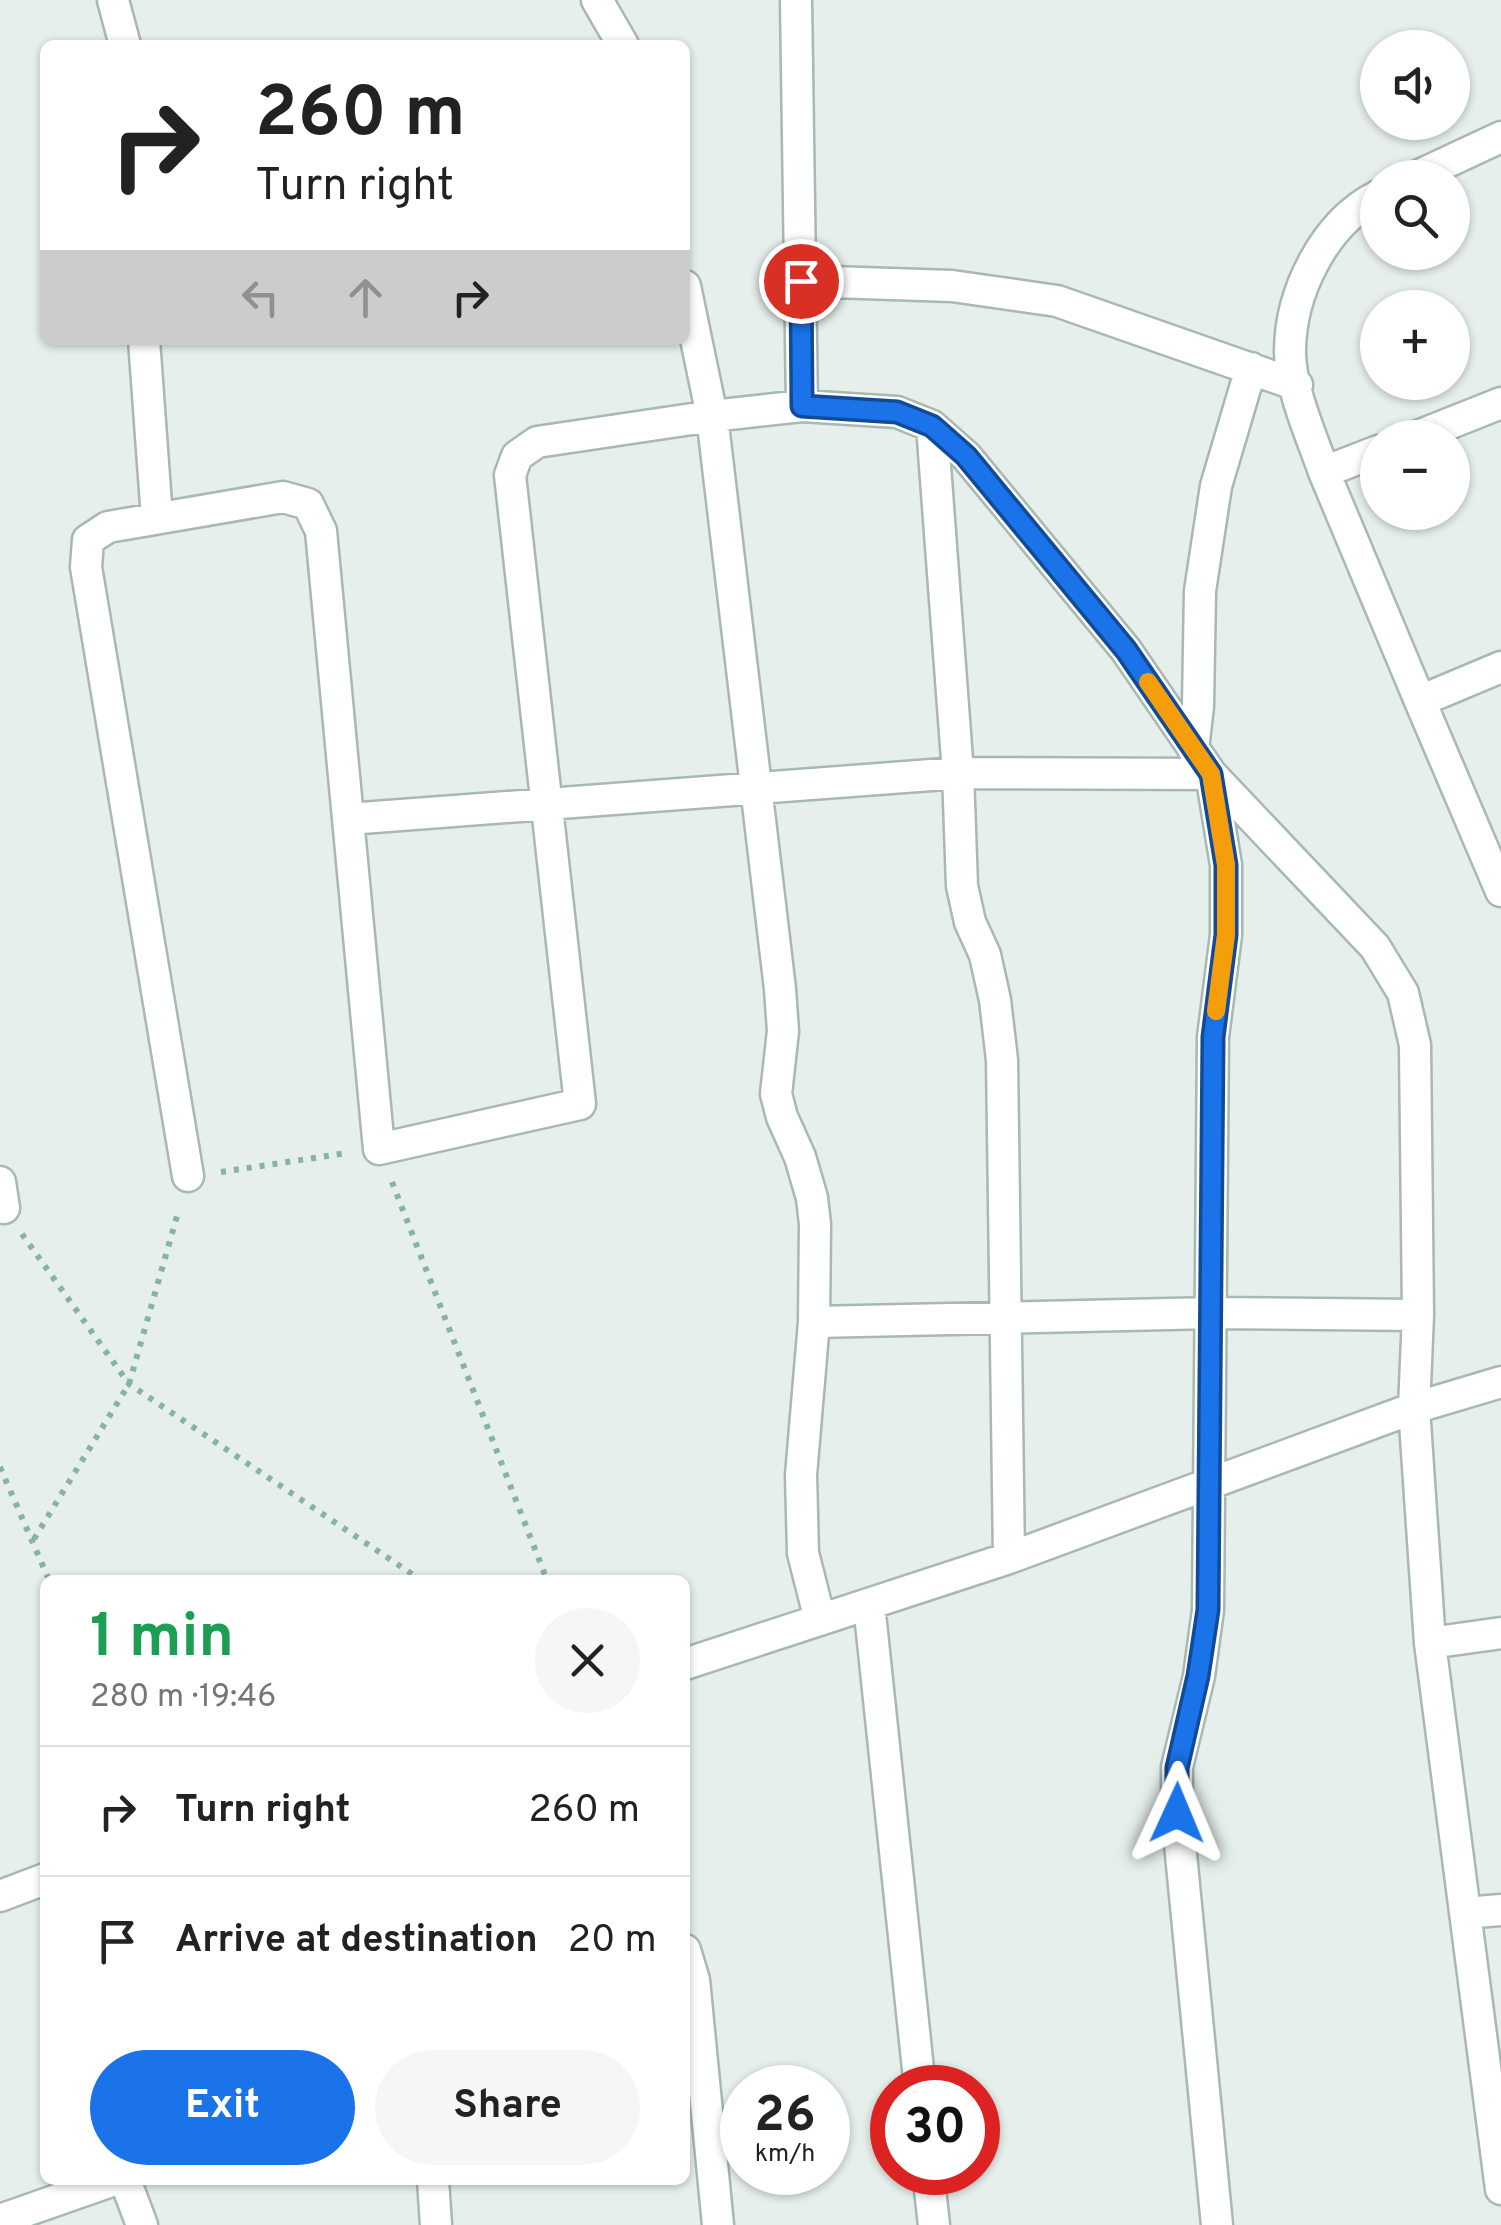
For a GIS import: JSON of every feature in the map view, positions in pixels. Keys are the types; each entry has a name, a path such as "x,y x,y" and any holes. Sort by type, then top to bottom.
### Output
{"street":[{"path":"113,0 124,40"},
{"path":"597,0 620,40"},
{"path":"796,0 802,406"},
{"path":"1452,160 1501,137"},
{"path":"1360,205 1318,253 1297,299 1290,354 1324,472 1501,891"},
{"path":"801,281 952,286 1057,301 1297,386"},
{"path":"690,310 712,416 783,1031 776,1094 812,1198 814,1322 801,1474 803,1553 820,1620"},
{"path":"144,345 157,518"},
{"path":"1193,749 1198,706 1200,591 1213,504 1252,368"},
{"path":"1458,420 1501,403"},
{"path":"188,1176 86,567 88,540 108,526 283,498 308,504 321,531 379,1149 580,1104 510,475 517,456 537,442 802,406 897,412 932,426 966,456 1126,650 1211,774 1375,947 1403,994 1415,1045 1418,1314 1414,1408 1430,1643 1501,2188"},
{"path":"932,426 958,774 962,886 988,970 1002,1060 1010,1558"},
{"path":"1324,472 1360,458"},
{"path":"1420,701 1501,667"},
{"path":"348,818 958,774 1211,774"},
{"path":"1211,774 1226,882 1226,935 1213,1037 1208,1610 1177,1768 1177,1813 1217,2225"},
{"path":"814,1322 1213,1313 1418,1314"},
{"path":"690,1662 1010,1558 1414,1408 1501,1382"},
{"path":"869,1604 918,2065"},
{"path":"1430,1643 1501,1633"},
{"path":"0,1896 40,1881"},
{"path":"1465,1913 1501,1910"},
{"path":"690,1990 718,2225"},
{"path":"0,2220 100,2185"},
{"path":"127,2185 142,2225"},
{"path":"432,2185 436,2225"},
{"path":"931,2195 934,2225"}],"path":[{"path":"34,1539 129,1384 188,1176 379,1149 546,1575"},
{"path":"2,1195 129,1384 414,1575"},
{"path":"0,1467 47,1575"}],"slow traffic":[{"path":"1148,682 1211,774 1226,865 1226,935 1216,1011"}],"route":[{"path":"801,281 802,406 897,412 932,426 966,456 1126,650 1211,774 1226,865 1226,935 1213,1037 1208,1610 1177,1768 1177,1813"}]}
